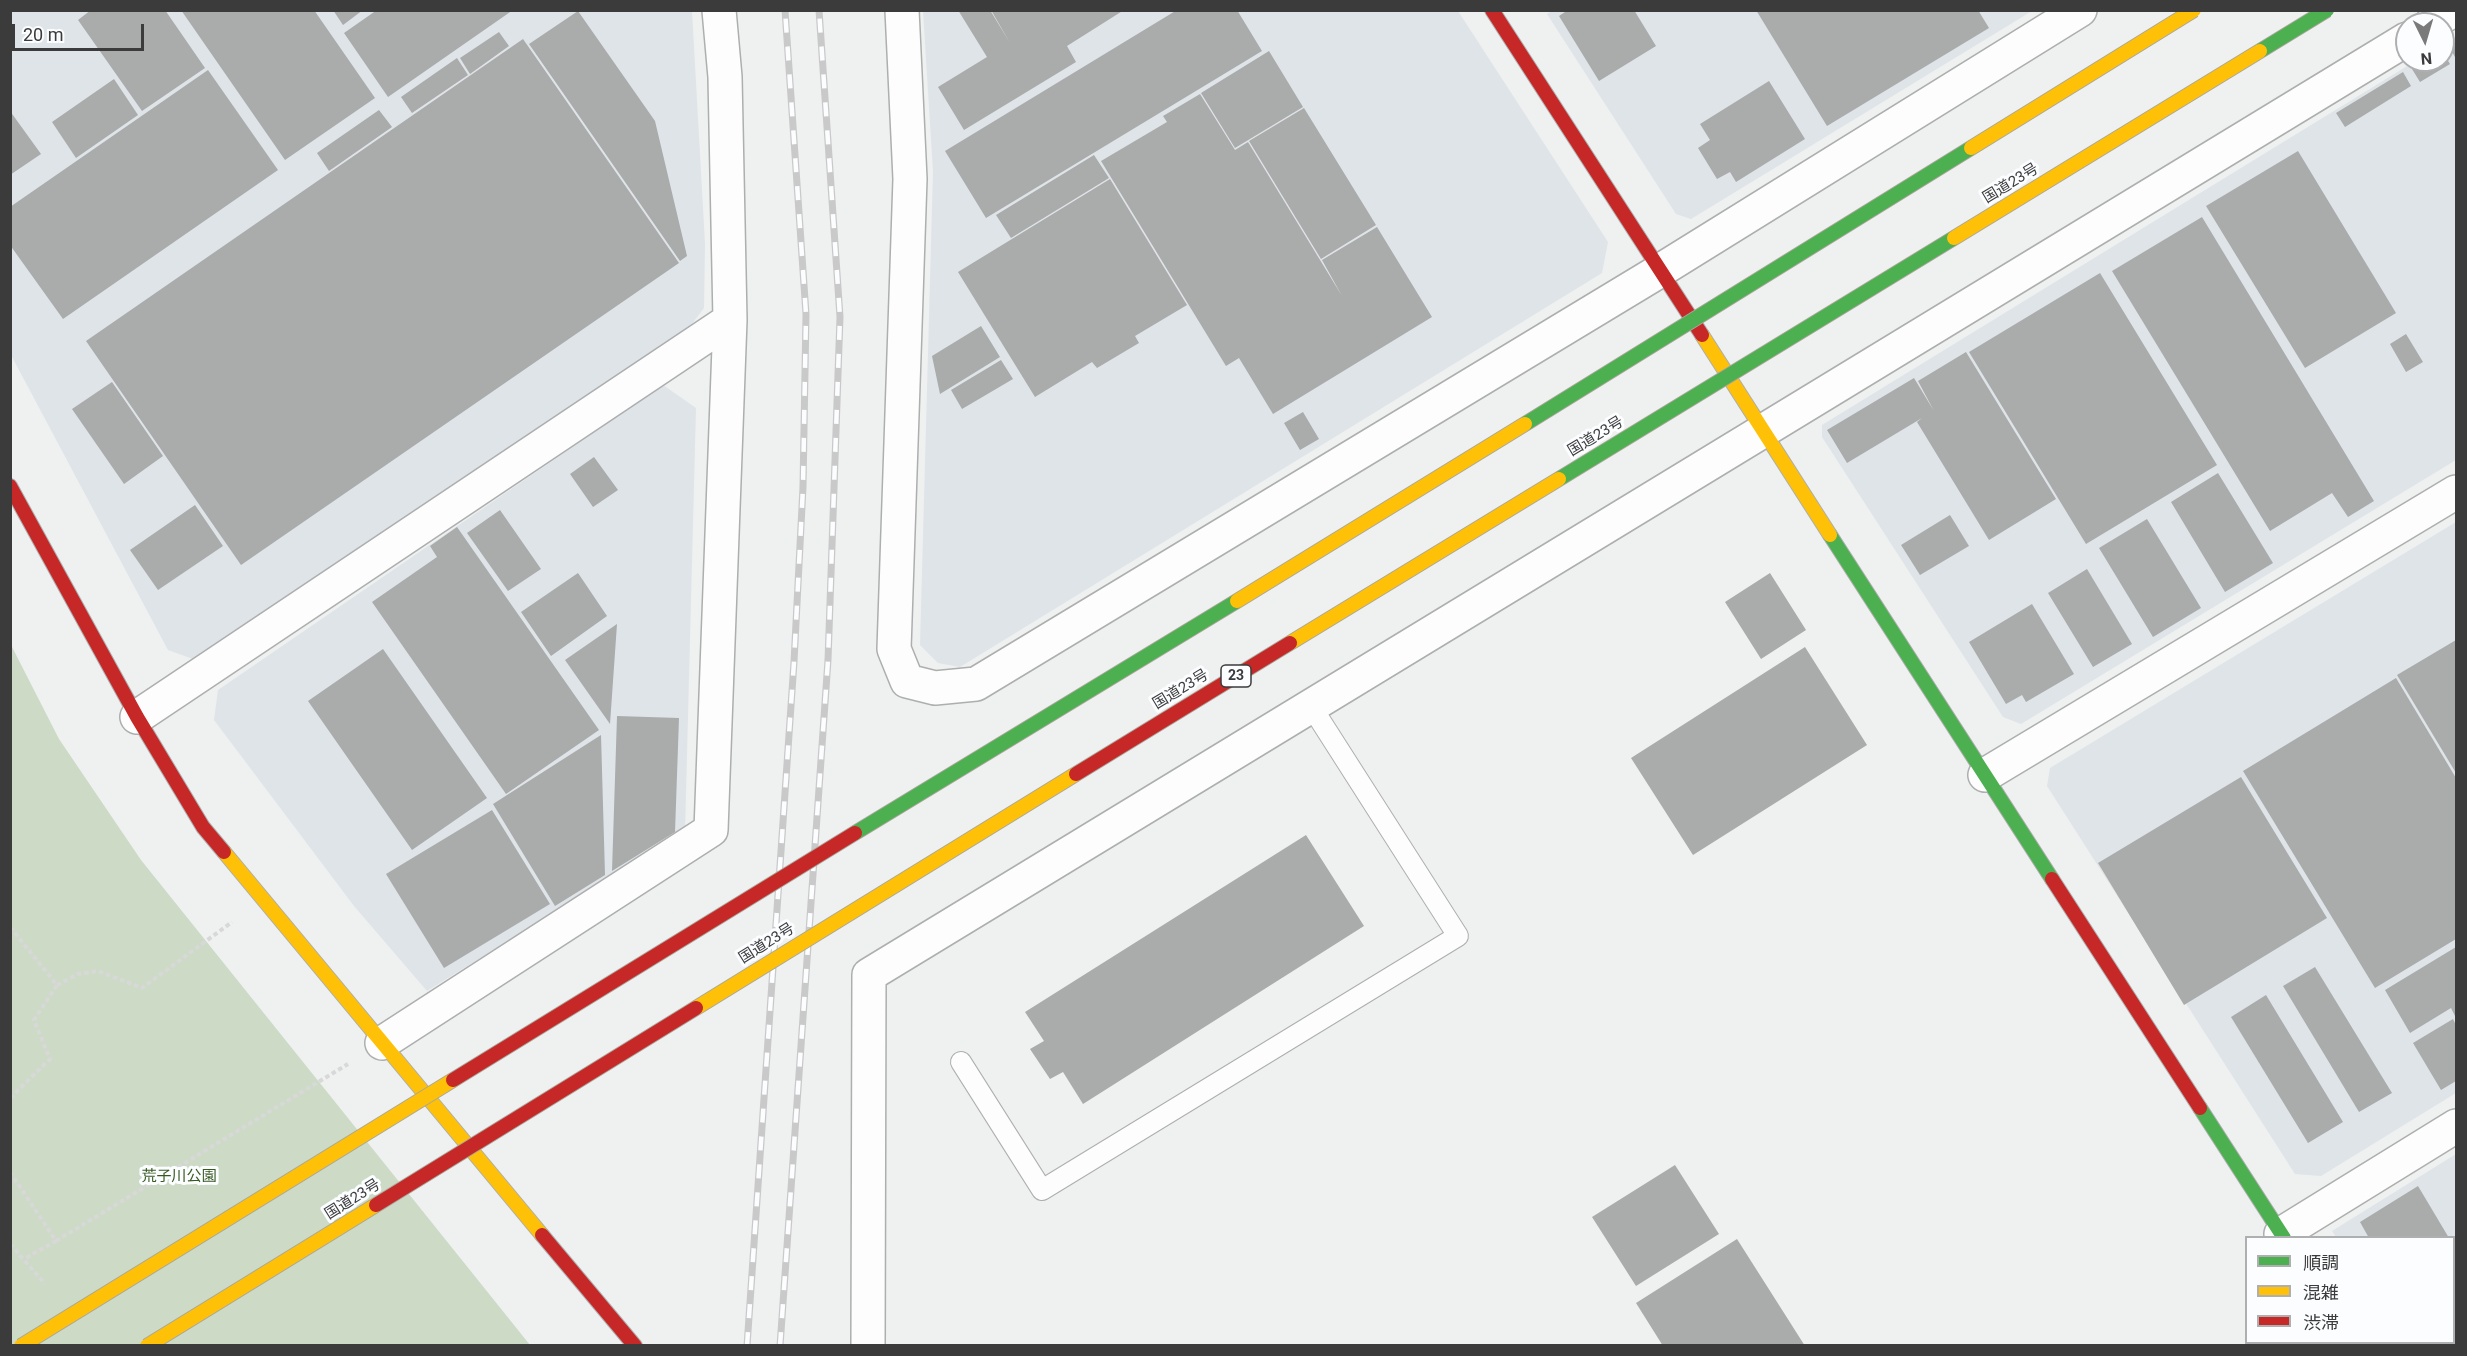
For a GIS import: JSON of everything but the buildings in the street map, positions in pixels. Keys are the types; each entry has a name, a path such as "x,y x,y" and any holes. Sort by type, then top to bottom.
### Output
{"main road":[{"path":"1492,10 2282,1236"},
{"path":"21,1346 823,852 1286,572 2194,10"},
{"name":"国道23号","path":"147,1346 939,858 2327,10"},
{"path":"10,486 137,717 203,827 635,1346"}],"street":[{"path":"382,1043 711,830 730,320 725,77 719,10"},
{"path":"902,10 909,179 894,650 907,681 935,688 976,684 1660,270 2080,10"},
{"path":"868,1346 869,975 2395,46"},
{"path":"137,717 730,320"},
{"path":"1985,776 2457,492"},
{"path":"2282,1236 2457,1126"}],"lane":[{"path":"961,1062 1042,1191 1458,936 1311,706"}],"path":[{"path":"10,1102 12,1096 50,1059 34,1020 57,985 78,974 99,971 142,988 263,899"},
{"path":"10,927 57,985"},
{"path":"24,1259 382,1043"},
{"path":"10,1173 56,1241"}],"shaded area":[{"path":"1553,10 2032,11 1691,219 1676,214 1547,14"},
{"path":"10,11 692,11 705,244 704,308 688,329 193,659 168,650 11,355"},
{"path":"923,11 1458,11 1608,242 1602,273 960,667 938,663 920,645 933,171"},
{"path":"2455,37 2456,460 2021,724 2003,717 1822,437 1822,425 2397,72 2455,72"},
{"path":"663,385 696,408 685,831 427,991 354,906 214,720 218,690"},
{"path":"2456,522 2456,1093 2321,1176 2295,1174 2047,786 2050,768"},
{"path":"2456,1154 2456,1345 2405,1344 2455,1344 2455,1236 2335,1236 2332,1231"}],"green space":[{"name":"荒子川公園","path":"10,643 59,739 141,860 530,1345 11,1345"}],"railway":[{"path":"747,1346 794,662 803,487 806,314 785,10"},
{"path":"780,1346 828,660 840,317 819,10"}],"traffic: fast":[{"path":"2260,51 2327,10"},
{"path":"1525,424 1971,148"},
{"path":"1559,479 1954,238"},
{"path":"1830,535 2052,879"},
{"path":"855,833 1237,601"},
{"path":"2200,1108 2283,1236"}],"traffic: slow":[{"path":"1971,148 2194,10"},
{"path":"1954,238 2260,51"},
{"path":"1702,335 1830,535"},
{"path":"1237,601 1525,424"},
{"path":"1290,643 1559,479"},
{"path":"696,1008 1076,774"},
{"path":"224,852 542,1235"},
{"path":"21,1346 453,1080"},
{"path":"147,1346 376,1205"}],"traffic: jam":[{"path":"1492,10 1702,335"},
{"path":"10,486 137,717 203,827 224,852"},
{"path":"1076,774 1290,643"},
{"path":"453,1080 855,833"},
{"path":"2052,879 2200,1108"},
{"path":"376,1205 696,1008"},
{"path":"542,1235 635,1346"}]}
